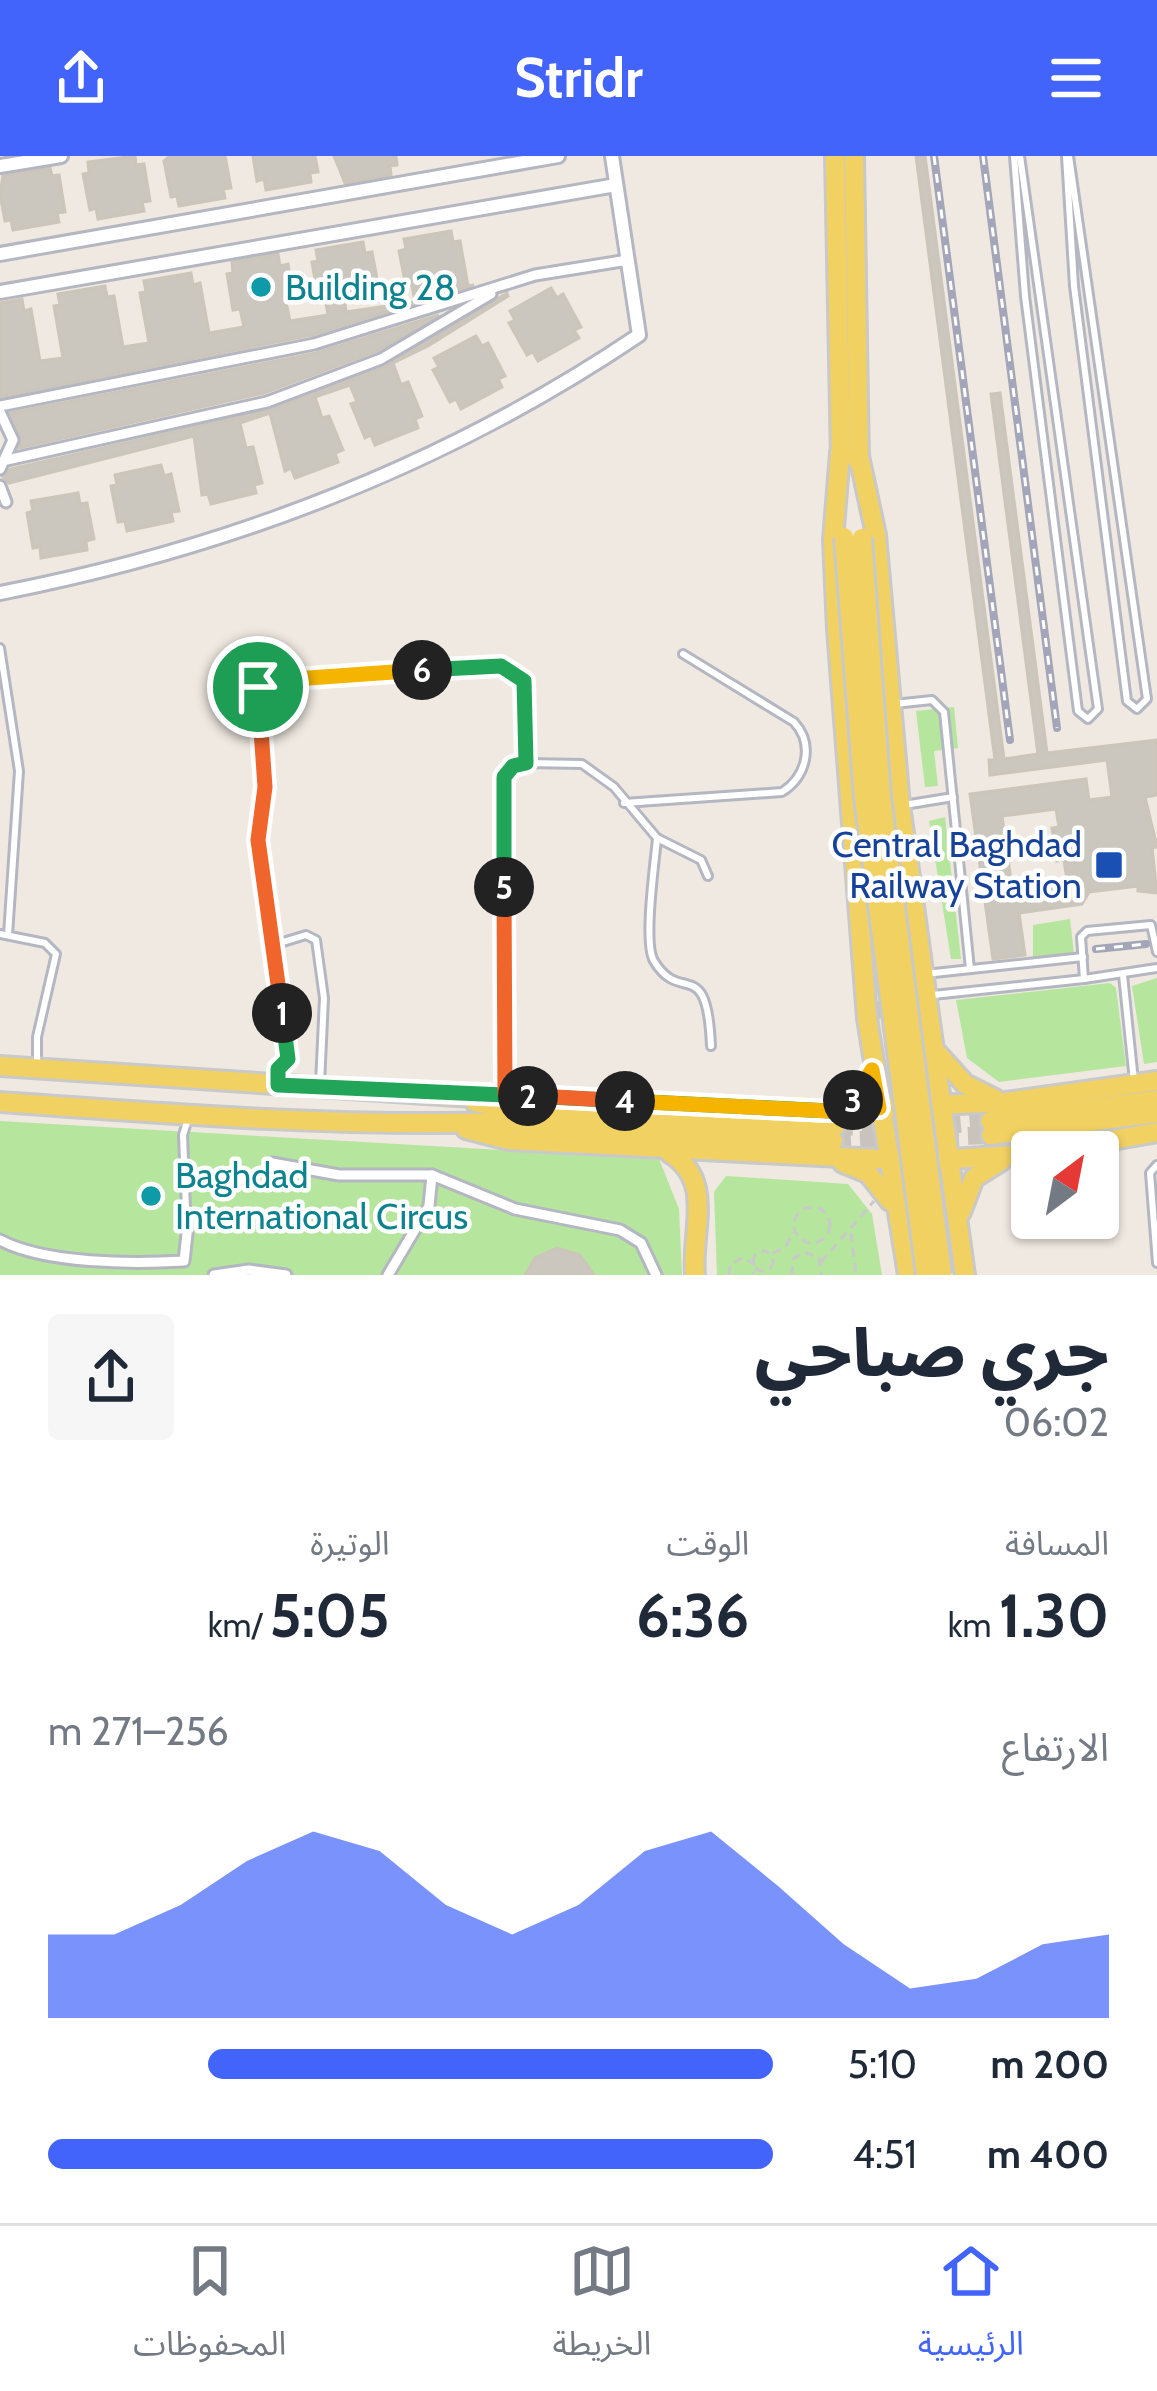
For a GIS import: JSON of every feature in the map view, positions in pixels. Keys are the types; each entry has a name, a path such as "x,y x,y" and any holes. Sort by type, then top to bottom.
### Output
{"main road":[{"path":"836,156 864,797 926,1275"},
{"path":"854,156 849,454 833,540 837,629 872,1070 887,1108 894,1160 890,1201 908,1275"},
{"path":"849,454 876,536 899,806 935,1051 936,1105 960,1217 965,1275"},
{"path":"853,537 942,1275"},
{"path":"935,1051 965,1084 1006,1102"},
{"path":"0,1066 456,1096 505,1094 833,1134 894,1160"},
{"path":"833,1134 872,1070"},
{"path":"936,1105 1006,1102 1157,1081"},
{"path":"244,1114 274,1106 278,1085"},
{"path":"456,1096 508,1109 833,1134 890,1201"},
{"path":"1157,1100 990,1128 1157,1113"},
{"path":"0,1102 455,1126 507,1123 833,1134"},
{"path":"455,1126 509,1140 665,1150 833,1134 887,1108"},
{"path":"1119,1139 1157,1132"},
{"path":"665,1150 689,1167 698,1185 695,1275"},
{"path":"944,1159 1009,1158"},
{"path":"960,1217 974,1178 1009,1158"}],"street":[{"path":"0,166 61,156"},
{"path":"0,254 559,156"},
{"path":"0,593 102,571 267,522 396,472 500,422 639,335 612,156"},
{"path":"0,292 616,185"},
{"path":"3,464 13,440 0,409 314,344 508,284 628,260"},
{"path":"3,464 267,402 381,359 508,284"},
{"path":"0,486 6,502"},
{"path":"272,1163 339,1175 432,1175 515,1209 620,1230 640,1243 656,1275"},
{"path":"388,1275 429,1206 432,1175"},
{"path":"187,1234 184,1262 194,1275"},
{"path":"0,1240 41,1253 138,1263 184,1262"},
{"path":"214,1275 249,1270 286,1275"}],"lane":[{"path":"1017,156 1098,709 1088,719 1078,711 1024,296 1017,156"},
{"path":"1068,156 1147,699 1140,708 1127,700 1074,286 1068,156"},
{"path":"0,648 20,771 4,934 49,944 56,954 38,1037 38,1068"},
{"path":"624,802 782,792 804,770 806,740 794,722 683,654"},
{"path":"278,1085 278,1069 288,1059 258,840 265,787 261,683 482,665 513,669 526,686 526,763"},
{"path":"889,705 932,700 942,706 970,969"},
{"path":"505,1094 504,777 513,766 582,764 598,772 657,838 686,848 701,860 708,876"},
{"path":"899,806 953,797"},
{"path":"657,838 650,953 661,970 703,992 709,1002 711,1046"},
{"path":"1084,979 1081,937 1087,931 1150,925 1157,946"},
{"path":"272,945 306,935 316,940 324,998 320,1088"},
{"path":"924,975 1082,957"},
{"path":"928,996 1157,968"},
{"path":"1123,974 1135,1084"},
{"path":"187,1234 182,1135 189,1115"},
{"path":"1157,1165 1150,1173 1157,1263"}],"path":[{"path":"821,1275 821,1262 851,1231 865,1208 890,1201"},
{"path":"753,1275 756,1254 785,1248 799,1212 817,1207 830,1221 825,1238"},
{"path":"794,1230 805,1242 845,1237"},
{"path":"851,1231 856,1275"},
{"path":"785,1248 793,1259 792,1275"},
{"path":"793,1259 810,1252 821,1262"},
{"path":"729,1275 737,1258 761,1271 769,1269 769,1254"}],"green space":[{"path":"954,707 958,748 934,751 938,786 925,787 916,711"},
{"path":"945,817 961,959 951,959 929,821"},
{"path":"1070,919 1074,953 1033,959 1033,925"},
{"path":"1157,978 1157,1062 1144,1064 1132,986"},
{"path":"1110,983 1116,988 1126,1066 999,1082 967,1058 956,1000"},
{"path":"0,1121 659,1159 679,1209 682,1275 0,1275"},
{"path":"726,1176 848,1184 872,1214 882,1275 717,1275 714,1192"}],"building":[{"path":"135,156 136,165 144,164 150,201 142,202 144,211 98,219 96,208 90,210 83,174 89,173 88,162"},
{"path":"170,156 225,156 231,188 223,189 225,198 179,206 177,196 171,197 164,161"},
{"path":"253,156 315,156 318,172 310,173 311,182 266,190 264,179 257,181"},
{"path":"334,156 396,156 397,165 390,166 391,175 345,183"},
{"path":"916,156 925,156 1004,759 1038,754 991,394 1000,393 1047,753 1157,740 1157,795 1145,797 1157,847 1152,848 1157,893 1138,891 1138,886 1089,892 1082,904 1019,913 1025,955 993,959 970,794 1086,779 1089,800 1112,797 1107,760 990,775 989,760 995,760","holes":["1056,809 1059,827 1052,828 1057,861 1064,860 1067,880 1012,887 1002,816"]},
{"path":"50,168 52,176 59,175 65,212 57,213 59,222 13,230 11,220 5,221 0,194 3,176"},
{"path":"451,231 453,242 460,241 468,286 474,285 312,335 0,397 0,303 22,299 24,311 31,309 40,361 63,358 54,306 60,305 58,294 105,286 107,297 114,296 123,347 149,343 140,293 146,292 144,281 191,273 193,285 200,283 209,333 244,327 240,309 233,310 227,274 233,273 232,262 278,254 280,266 288,264 294,301 286,302 290,321 328,315 325,297 318,298 312,262 318,261 316,250 363,242 365,253 372,252 379,289 344,297 346,312 415,302 412,285 406,286 399,251 406,249 404,239"},
{"path":"551,288 557,298 563,294 581,327 574,330 579,338 538,361 533,352 527,355 509,323 515,320 510,311"},
{"path":"507,293 428,346 393,363 401,385 408,382 422,416 415,419 418,428 375,445 371,435 365,438 351,404 357,402 350,385 315,397 322,418 329,416 343,450 335,453 338,462 295,478 291,468 285,471 270,413 240,423 246,448 253,447 262,483 254,485 256,493 211,504 208,494 202,495 194,436 9,483 3,477 10,469 270,410 385,367"},
{"path":"439,315 377,351 264,393 19,448 21,437 10,413 316,353"},
{"path":"476,336 482,346 488,343 505,376 498,379 502,387 461,409 456,399 450,402 433,370 439,367 434,358"},
{"path":"161,465 164,476 171,474 179,511 171,512 173,521 127,531 125,521 118,522 111,486 117,485 115,475"},
{"path":"78,493 80,504 87,503 94,539 86,541 87,550 41,558 40,547 33,548 27,513 33,511 31,501"},
{"path":"557,1248 580,1255 594,1275 525,1275 535,1258"}],"tunnel":[{"path":"865,921 886,1025 896,1031 914,1029 923,1016 923,998"},
{"path":"835,1126 915,1128 990,1121"},
{"path":"833,1141 991,1135"}],"railway":[{"path":"934,156 1010,740"},
{"path":"983,156 1057,728"},
{"path":"1096,949 1146,944"}],"place":[{"name":"Building 28","path":"261,287"},
{"name":"Central Baghdad Railway Station","path":"1109,865"},
{"name":"Baghdad International Circus","path":"151,1196"}],"route":[{"path":"258,687 265,772 258,840 288,1059 278,1069 278,1085 456,1096 505,1094 830,1111 852,1101 872,1070 879,1108 830,1111 723,1107 505,1094 504,777 513,766 526,763 526,686 521,676 513,669 482,665 266,681 258,687"}]}
